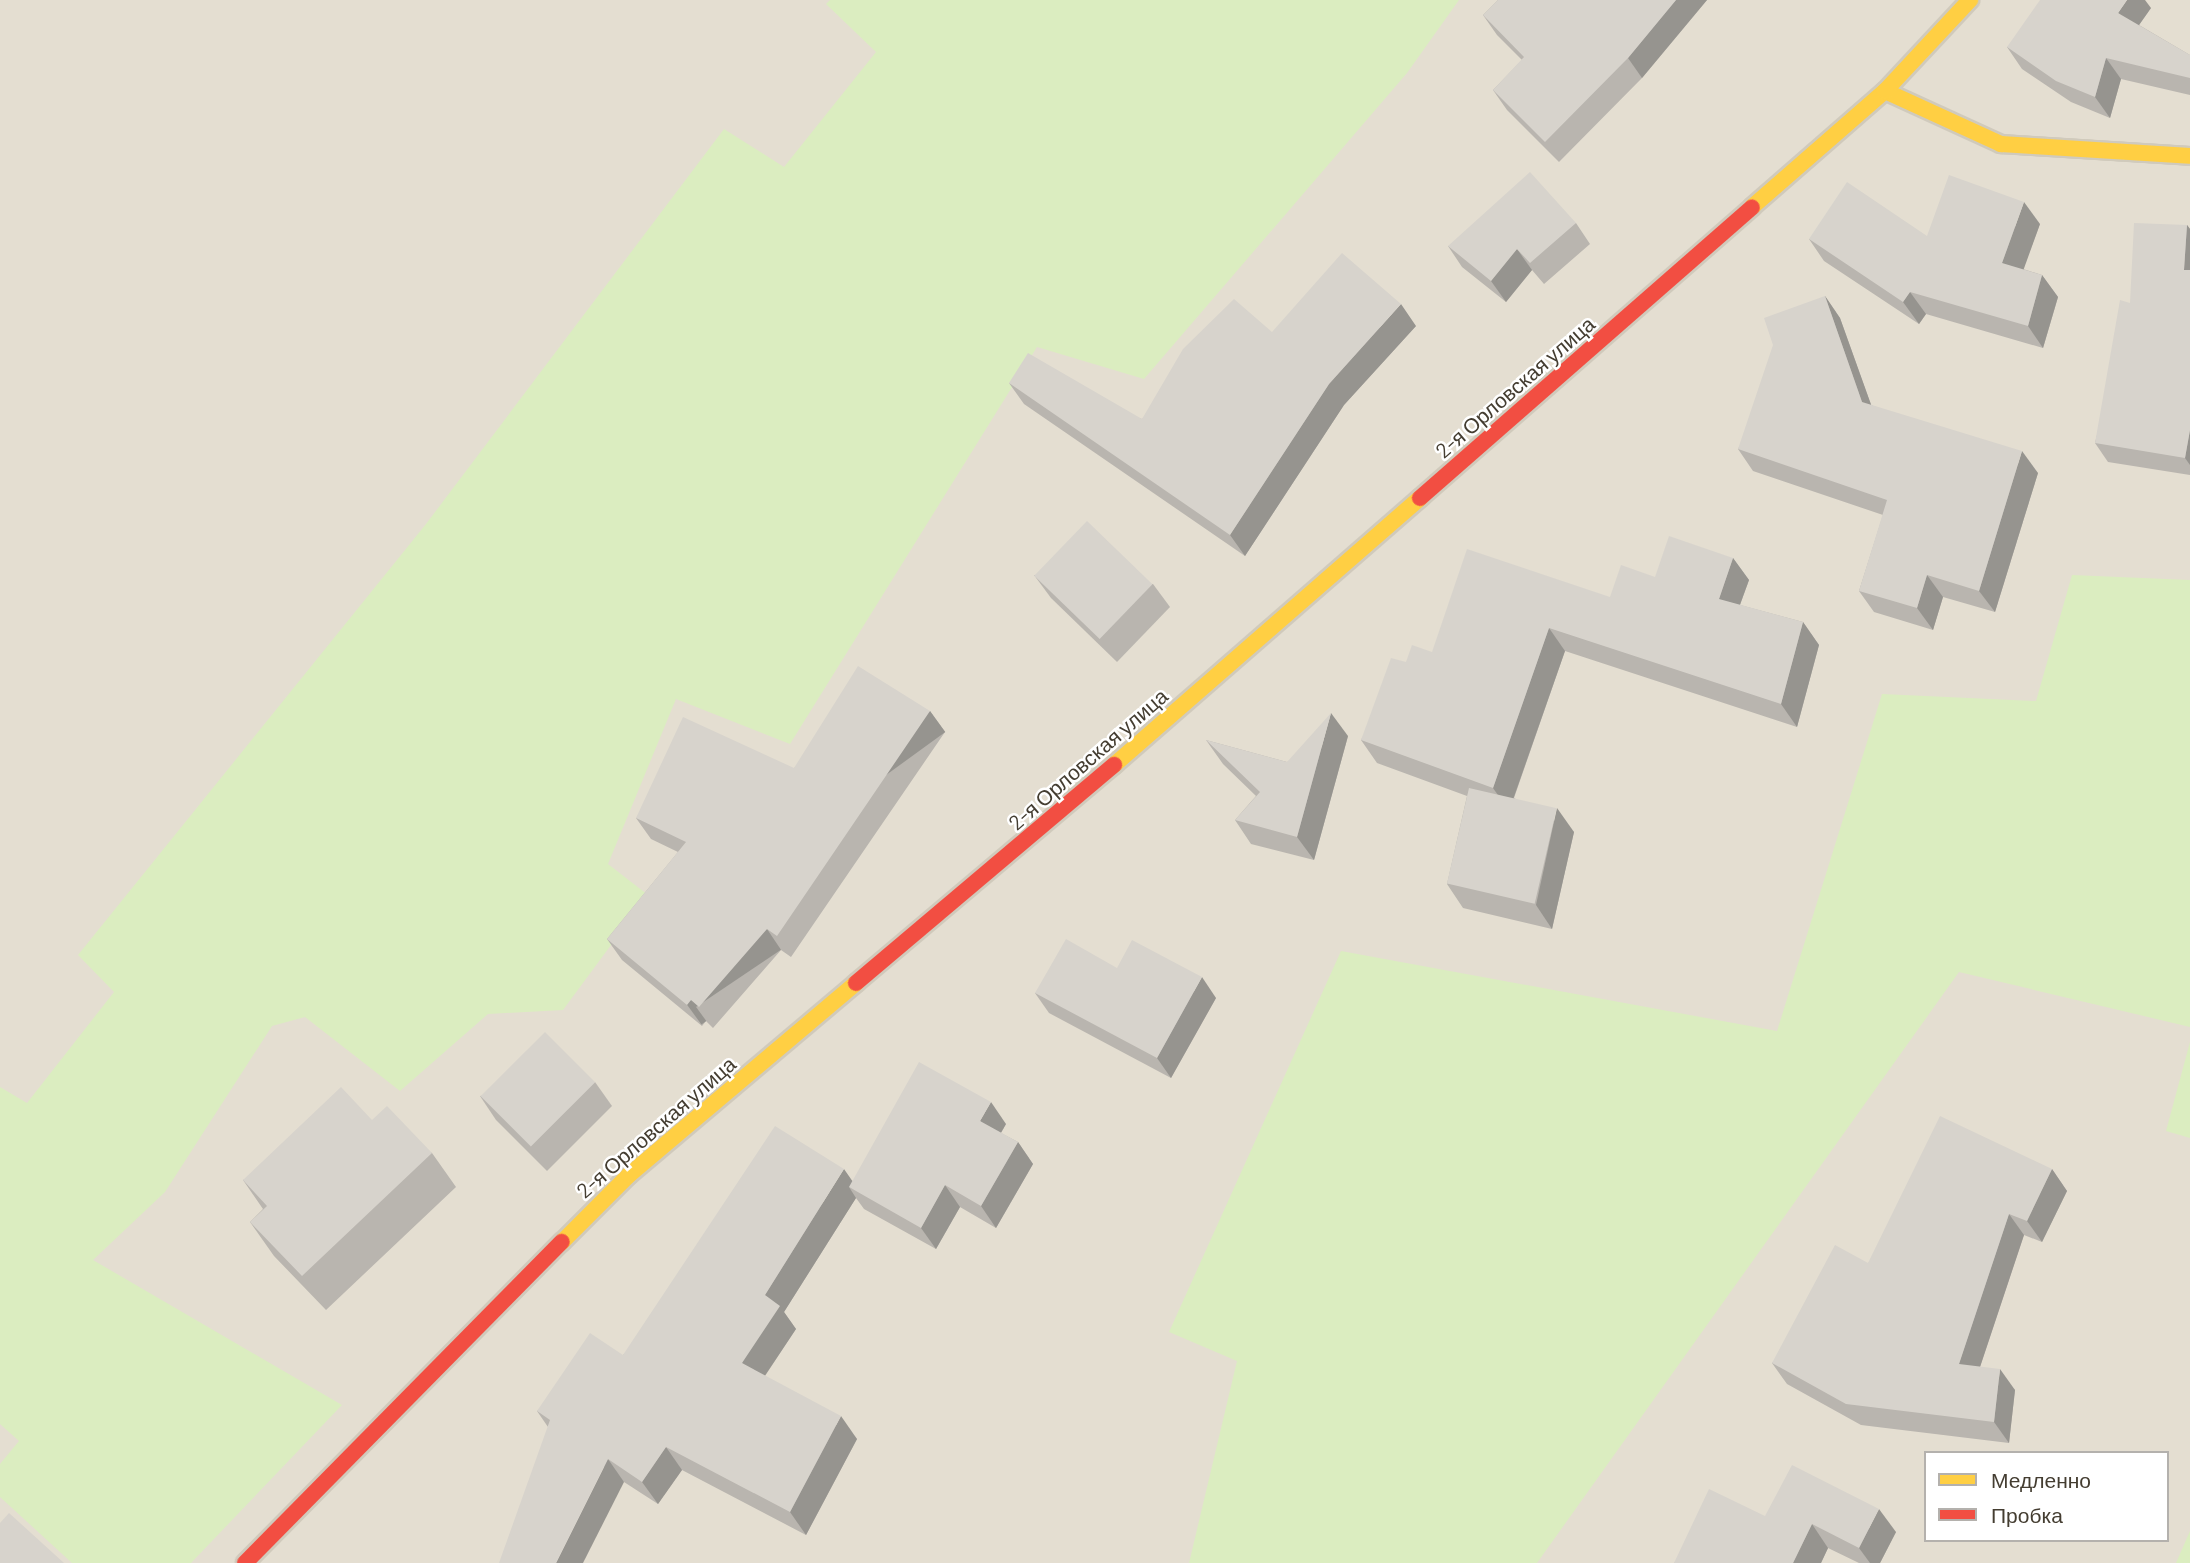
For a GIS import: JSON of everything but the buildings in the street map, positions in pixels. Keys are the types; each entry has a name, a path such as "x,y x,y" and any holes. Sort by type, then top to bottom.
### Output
{"street":[{"name":"2-я Орловская улица","path":"246,1563 629,1175 1110,769 1885,91 1970,0"},
{"path":"1885,91 2001,144 2190,156"}],"shaded area":[{"path":"0,0 2190,0 2190,1563 0,1563"}],"green space":[{"path":"830,0 1459,0 1407,73 1144,379 1037,347 790,744 676,699 608,864 648,895 563,1010 488,1014 400,1091 305,1017 272,1026 165,1192 93,1260 342,1405 191,1563 72,1563 0,1497 0,1464 19,1441 0,1424 0,1087 27,1103 114,992 78,955 426,524 724,129 784,167 876,52 826,4"},
{"path":"2072,575 2190,580 2190,1027 1959,972 1537,1563 1189,1563 1237,1361 1169,1332 1341,951 1777,1031 1882,694 2036,701"},
{"path":"2190,1042 2190,1138 2166,1131"},
{"path":"2190,1531 2190,1563 2176,1563"}],"traffic: slow":[{"path":"1752,207 1885,91 1970,0"},
{"path":"1885,91 2001,144 2190,156"},
{"path":"1114,765 1420,498"},
{"path":"562,1242 629,1175 856,983"}],"traffic: jam":[{"path":"1420,498 1752,207"},
{"path":"856,983 1114,765"},
{"path":"245,1563 562,1242"}]}
